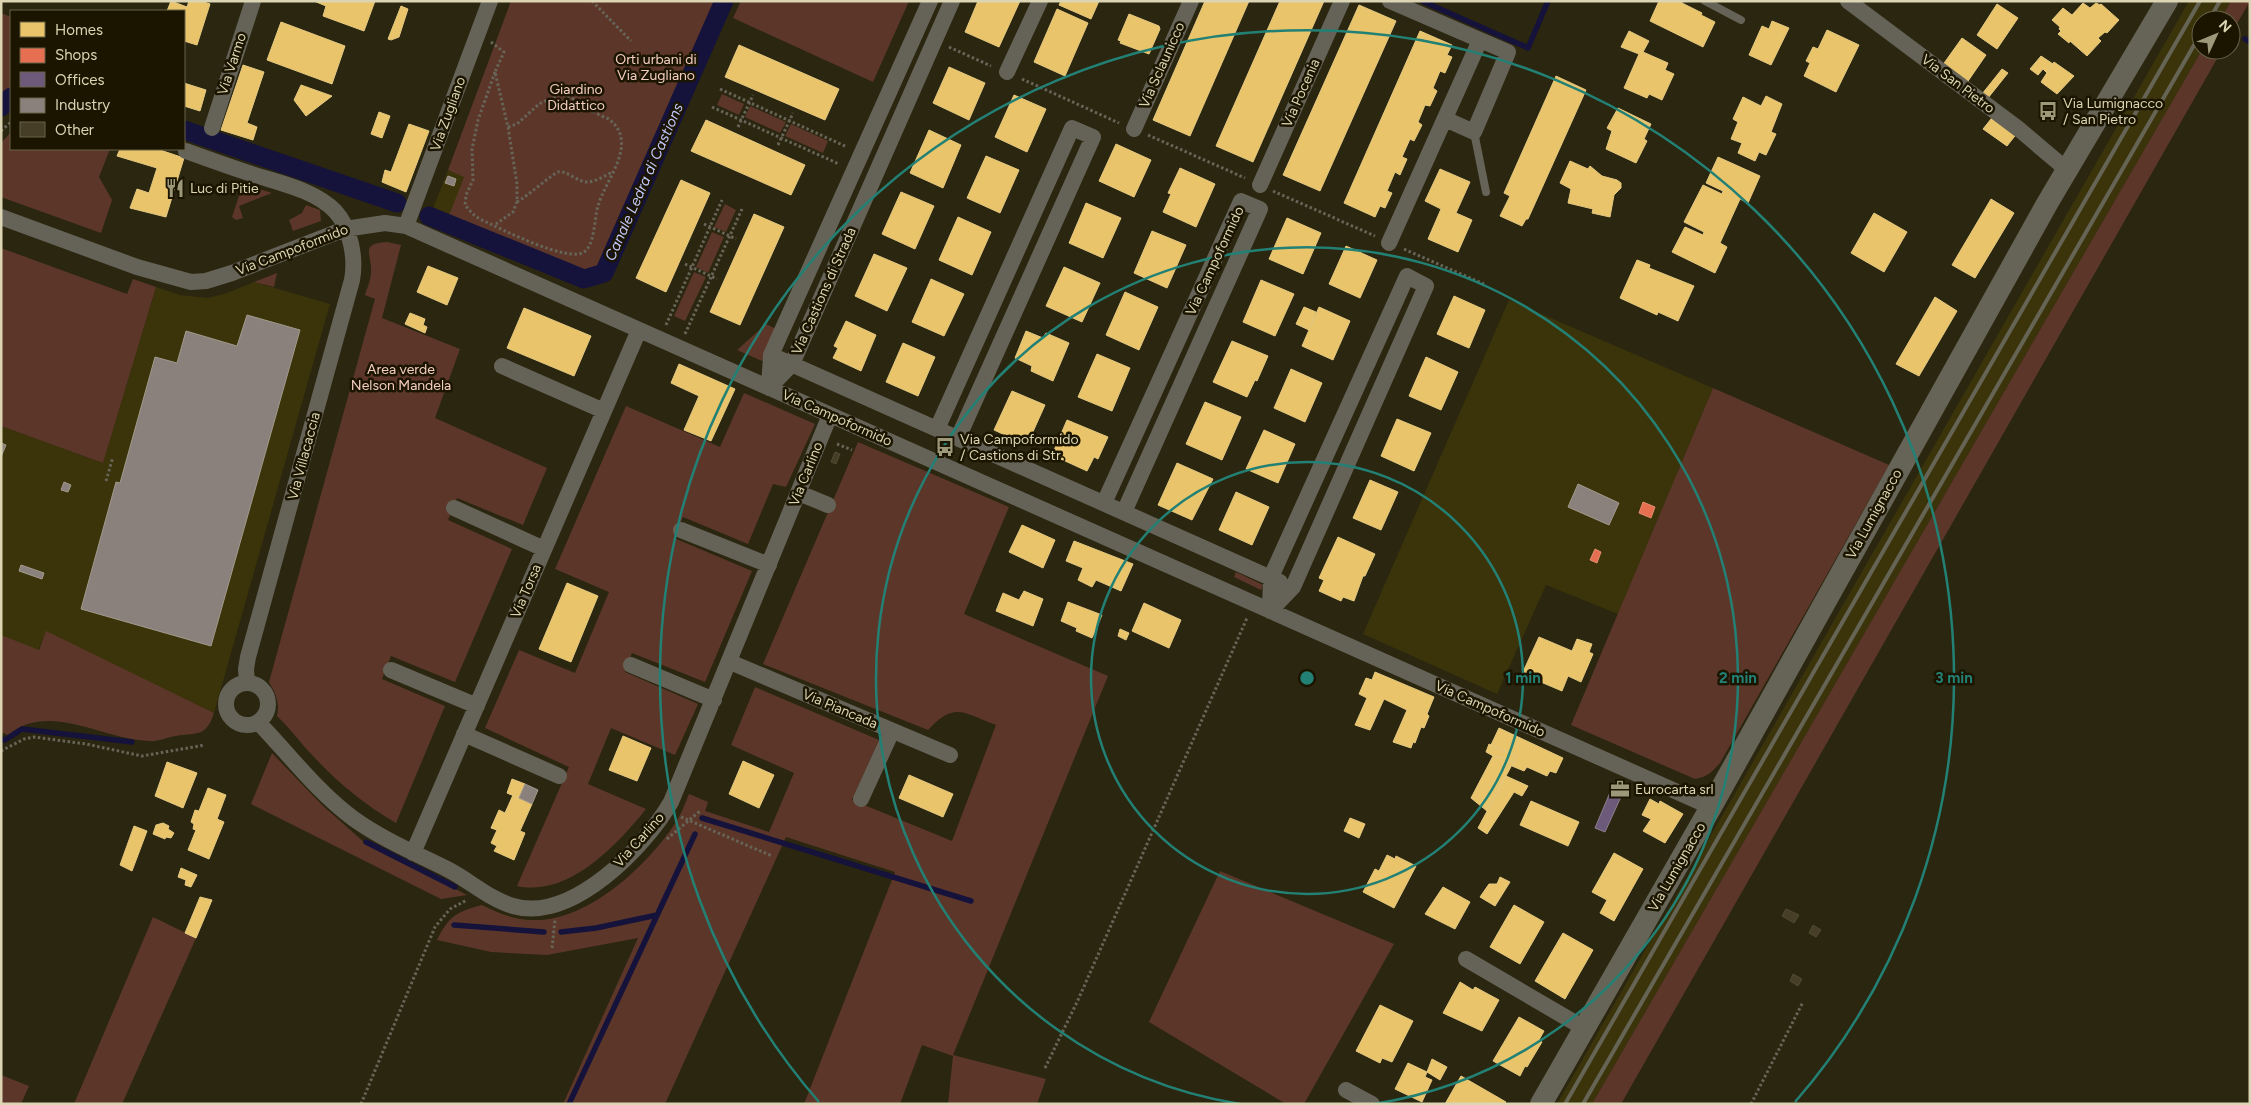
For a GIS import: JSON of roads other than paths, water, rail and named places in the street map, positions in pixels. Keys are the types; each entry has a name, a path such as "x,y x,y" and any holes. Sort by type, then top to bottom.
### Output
{"main road":[{"name":"Via Lumignacco","path":"1541,1104 1711,808 2066,169 2167,1"}],"street":[{"name":"Via Varmo","path":"212,128 253,1"},
{"name":"Via Zugliano","path":"406,226 490,1"},
{"name":"Via Castions di Strada","path":"769,388 771,355 841,225 895,105 930,1"},
{"name":"Via Castions di Strada","path":"769,388 792,364 841,225 854,171 862,154 935,40 952,1"},
{"path":"1007,72 1040,1"},
{"name":"Via Sclaunicco","path":"1134,129 1191,1"},
{"name":"Via Pocenia","path":"1260,185 1342,1"},
{"path":"1390,1 1508,52 1474,132 1445,119"},
{"name":"Via San Pietro","path":"1848,1 2020,130 2066,169"},
{"path":"1389,243 1480,40"},
{"path":"937,429 1072,128 1092,137 958,438"},
{"name":"Via Villacaccia","path":"186,151 318,198 336,212 345,229 354,261 352,280 248,657 246,669 247,683"},
{"name":"Via Campoformido","path":"1104,503 1241,201 1260,209 1124,512"},
{"name":"Via Campoformido","path":"1,217 137,267 191,282 206,281 232,273 345,229 385,223 406,226 1711,808"},
{"path":"1407,276 1426,286 1293,587 1270,611 1271,577 1407,276"},
{"name":"Via Torsa","path":"413,853 639,330"},
{"path":"771,355 1293,587"},
{"path":"502,366 604,411"},
{"name":"Via Carlino","path":"258,722 332,800 368,828 513,906 538,907 554,904 587,889 606,876 625,859 658,822 671,802 830,415"},
{"path":"798,493 828,505"},
{"path":"454,508 544,549"},
{"path":"681,530 769,565"},
{"name":"Via Piancada","path":"730,662 950,755"},
{"path":"631,665 714,700"},
{"path":"391,670 476,706"},
{"path":"247,683 260,688 267,699 266,712 258,722 252,725 240,724 235,722 227,712 226,699 234,687 247,683"},
{"path":"861,799 892,731"},
{"path":"464,734 559,776"},
{"path":"1466,960 1584,1028"},
{"path":"1346,1090 1372,1104"}],"lane":[{"path":"1705,1 1742,20"},
{"path":"1474,132 1486,192"}],"waterway":[{"name":"Canale Ledra di Castions","path":"429,216 584,279 604,273 724,1"},
{"path":"1422,1 1528,48 1548,1"},
{"path":"2245,39 2250,42"},
{"name":"Canale Ledra di Castions","path":"1,107 10,98"},
{"name":"Canale Ledra di Castions","path":"185,130 397,203"},
{"path":"1,739 5,740 22,729 132,742"},
{"path":"702,818 971,901"},
{"path":"569,1104 695,834"},
{"path":"366,842 455,887"},
{"path":"561,932 596,928 657,915"},
{"path":"454,925 544,932"}],"railway":[{"path":"1565,1104 2200,1"},
{"path":"2215,10 2220,1"},
{"path":"1583,1104 2191,50"}],"place":[{"name":"Via Lumignacco / San Pietro","path":"2048,111"},
{"name":"Luc di Pitie","path":"175,188"},
{"name":"Via Campoformido / Castions di Str.","path":"945,447"},
{"name":"Eurocarta srl","path":"1620,789"}],"park label":[{"name":"Orti urbani di Via Zugliano","path":"656,68"},
{"name":"Giardino Didattico","path":"576,98"},
{"name":"Area verde Nelson Mandela","path":"401,378"}]}
